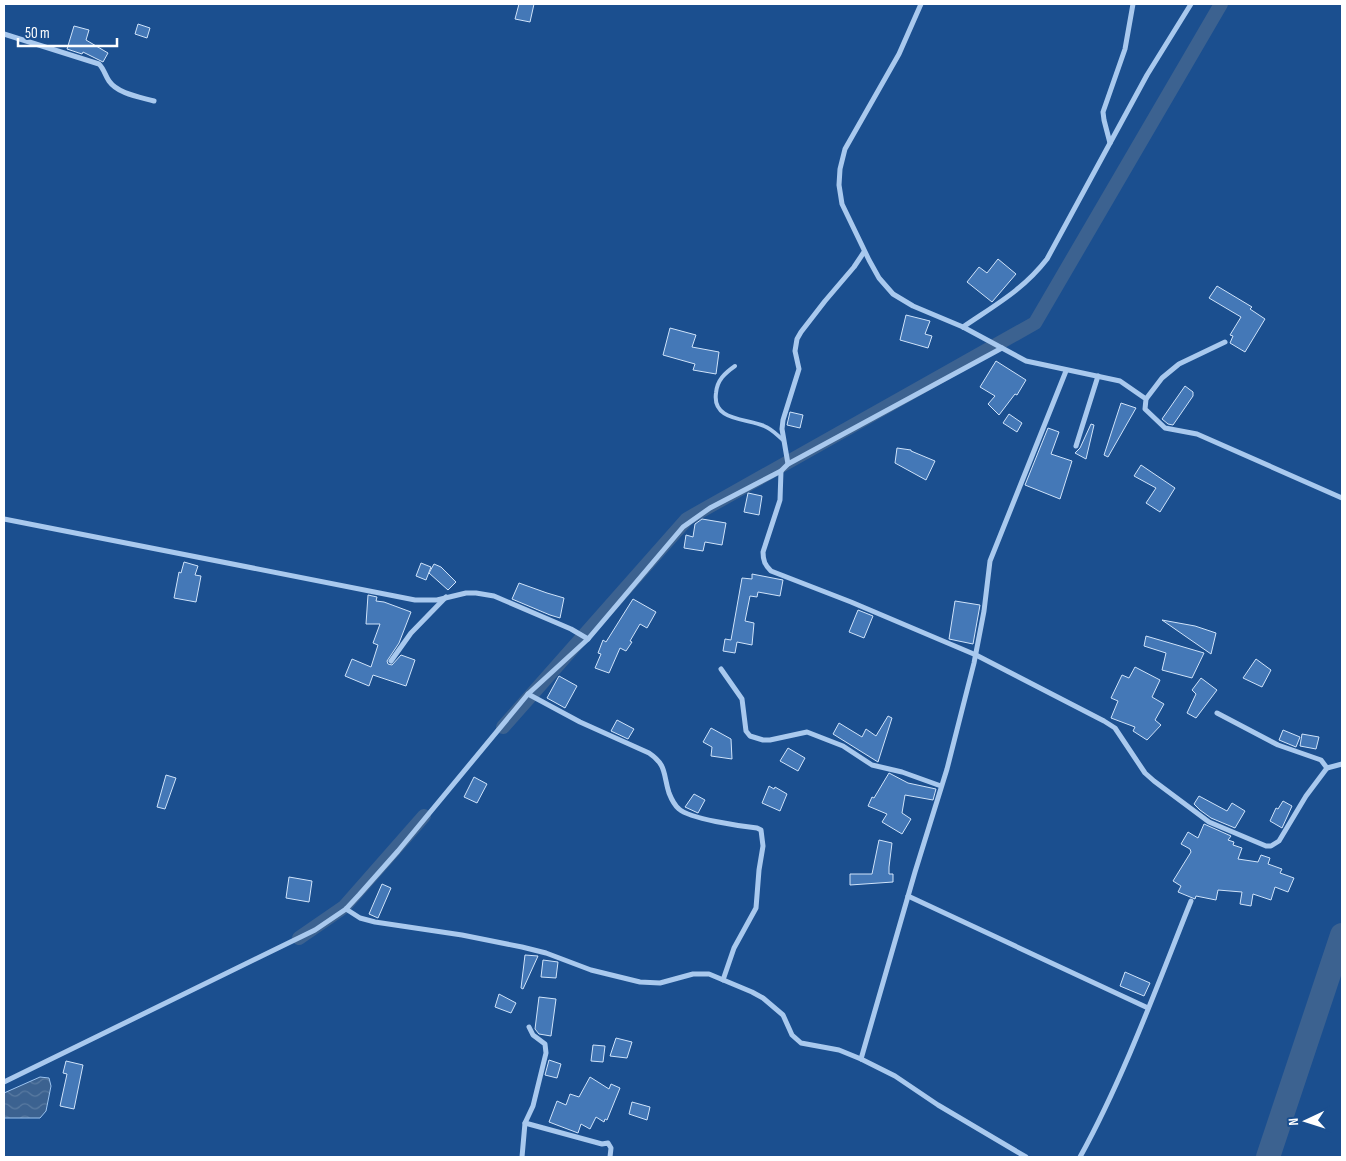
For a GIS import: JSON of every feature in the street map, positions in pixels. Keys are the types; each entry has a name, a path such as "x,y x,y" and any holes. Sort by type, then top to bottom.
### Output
{"street":[{"path":"921,4 899,54 845,150 840,168 839,185 842,204 864,252 879,278 893,294 913,306 963,326 1026,361 1120,381 1146,399"},
{"path":"1110,143 1103,112 1125,49 1133,4"},
{"path":"963,326 1019,290 1034,276 1047,259 1148,75 1191,4"},
{"path":"4,34 99,64 105,71 110,83 120,90 154,101"},
{"path":"788,461 783,440 784,420 799,369 795,351 797,339 864,252"},
{"path":"1225,342 1180,364 1162,378 1146,399 1145,408 1165,428 1197,434 1342,498"},
{"path":"4,1082 315,930 346,909 398,851 528,694 588,639 683,526 710,508 781,471 788,461 1002,348"},
{"path":"861,1059 941,786 976,655 990,561 1066,371"},
{"path":"1076,446 1098,376"},
{"path":"781,471 780,500 763,552 766,566 976,655 1115,728 1145,773 1209,822 1257,844 1271,846 1279,841 1306,796 1327,768 1342,764"},
{"path":"4,520 415,600 476,593 494,596 571,629 588,639"},
{"path":"391,661 411,633 446,597"},
{"path":"721,669 742,699 746,731 750,736 770,740 807,732 843,746 872,764 941,786"},
{"path":"528,694 580,722 649,753 658,759 665,771 672,800 678,808 689,815 761,830 763,841 758,870 756,908 734,948 722,980"},
{"path":"1217,712 1278,745 1321,760 1327,768"},
{"path":"908,896 1148,1008"},
{"path":"1080,1157 1106,1105 1192,901"},
{"path":"346,909 360,918 375,922 462,935 522,947 546,953 591,970 640,982 660,983 700,973 709,974 752,992 775,1008 783,1015 792,1035 801,1042 839,1050 895,1076 938,1105 1026,1157"},
{"path":"522,1157 525,1123 533,1106 546,1053 545,1044 533,1035 529,1028"},
{"path":"525,1123 602,1144 608,1143 611,1148 610,1157"}],"lane":[{"path":"735,366 725,373 719,381 716,390 716,405 720,411 730,417 766,426 783,440"}],"water":[{"path":"40,1077 49,1078 51,1086 46,1111 40,1118 4,1118 4,1093"}],"building":[{"path":"519,4 534,4 530,22 515,19"},
{"path":"138,24 150,28 147,38 135,34"},
{"path":"74,26 89,30 86,40 108,53 103,62 83,52 82,54 67,49"},
{"path":"998,259 1016,274 992,302 967,282 979,267 987,273"},
{"path":"1217,286 1252,307 1250,309 1265,319 1245,352 1230,343 1233,336 1230,335 1241,317 1209,298"},
{"path":"906,315 930,321 925,334 932,336 928,348 900,340"},
{"path":"670,328 696,335 692,347 719,352 716,374 693,370 695,364 663,355"},
{"path":"996,361 1026,380 1017,395 1015,394 999,415 988,404 995,396 980,387"},
{"path":"1185,386 1193,392 1193,396 1173,425 1168,424 1162,419"},
{"path":"1121,403 1136,408 1108,457 1104,455"},
{"path":"790,412 803,415 800,428 787,425"},
{"path":"1009,414 1022,423 1017,432 1003,423"},
{"path":"1091,424 1094,425 1086,459 1075,453 1080,448"},
{"path":"1048,428 1059,432 1051,454 1072,461 1060,499 1025,485"},
{"path":"897,448 911,450 935,461 926,480 895,463"},
{"path":"1141,465 1175,488 1160,512 1146,503 1156,488 1134,476"},
{"path":"748,493 762,496 759,515 744,512"},
{"path":"702,519 726,523 722,545 705,542 703,551 684,548 686,535 693,537 695,524"},
{"path":"184,562 198,566 195,575 201,576 196,602 174,598 179,572 181,573"},
{"path":"421,563 431,567 426,580 416,576"},
{"path":"434,564 441,567 456,582 448,590 429,573"},
{"path":"752,574 783,580 780,596 758,592 757,597 750,596 745,621 754,623 752,645 737,642 735,653 723,651 725,639 731,640 742,578 752,579"},
{"path":"519,583 564,598 560,618 512,599"},
{"path":"368,595 377,597 376,601 411,612 399,643 387,661 388,664 392,665 401,655 415,660 406,686 373,675 369,686 345,676 352,659 371,667 378,645 373,643 380,624 366,624"},
{"path":"633,599 656,612 647,628 640,624 626,651 620,648 609,673 595,668 601,654 598,653 603,640 606,642"},
{"path":"955,601 980,605 973,644 949,639"},
{"path":"858,610 873,616 864,638 849,632"},
{"path":"1162,620 1195,626 1216,633 1211,654"},
{"path":"1146,636 1204,653 1192,678 1162,670 1166,653 1144,646"},
{"path":"1256,659 1271,670 1262,687 1243,678"},
{"path":"1135,667 1160,680 1152,697 1164,704 1155,720 1161,725 1147,740 1133,731 1135,727 1111,718 1118,701 1111,698 1122,675 1129,678"},
{"path":"559,676 577,686 565,708 547,698"},
{"path":"1201,678 1217,690 1196,718 1187,713 1196,694 1192,690"},
{"path":"888,716 892,718 878,762 833,734 839,723 862,737 866,729 876,736"},
{"path":"617,720 634,729 628,739 611,731"},
{"path":"711,728 731,739 732,759 711,756 712,747 703,742"},
{"path":"1283,730 1300,737 1296,747 1279,740"},
{"path":"1302,734 1319,737 1316,749 1300,746"},
{"path":"788,748 805,758 798,771 780,761"},
{"path":"889,773 908,783 936,789 933,800 905,795 902,813 911,819 902,834 882,822 887,814 868,806"},
{"path":"166,775 176,778 165,809 157,807"},
{"path":"474,777 487,784 477,803 464,797"},
{"path":"769,786 774,789 775,787 787,794 780,811 762,803"},
{"path":"694,794 705,800 698,813 685,807"},
{"path":"1199,796 1227,811 1232,803 1245,811 1235,828 1211,818 1200,810 1194,804"},
{"path":"1283,801 1292,806 1282,828 1270,821 1276,808 1278,809"},
{"path":"1204,824 1231,836 1228,840 1234,842 1233,845 1242,848 1238,859 1258,862 1261,855 1270,858 1268,864 1282,869 1280,873 1294,878 1288,892 1275,887 1271,900 1253,894 1251,906 1240,904 1242,892 1218,890 1216,900 1196,896 1195,899 1178,892 1181,886 1173,881 1191,852 1190,849 1181,844 1188,832 1198,838"},
{"path":"879,840 892,843 889,874 893,874 893,882 850,885 850,874 872,874"},
{"path":"289,877 312,881 309,902 286,898"},
{"path":"382,884 391,888 378,918 369,914"},
{"path":"525,955 538,956 523,989 521,988"},
{"path":"543,960 558,962 556,978 541,977"},
{"path":"1125,972 1150,983 1144,996 1120,986"},
{"path":"499,994 516,1003 511,1013 495,1007"},
{"path":"539,997 556,999 551,1036 539,1034 535,1029"},
{"path":"616,1038 632,1042 627,1058 610,1056"},
{"path":"593,1045 605,1046 603,1062 591,1061"},
{"path":"549,1060 561,1064 557,1078 545,1075"},
{"path":"66,1061 83,1065 74,1109 60,1106 67,1074 63,1073"},
{"path":"590,1077 609,1089 611,1084 620,1088 607,1120 605,1119 604,1122 596,1117 590,1129 581,1124 578,1133 549,1122 557,1101 566,1105 570,1094 579,1097"},
{"path":"632,1102 650,1107 647,1120 629,1114"}],"waterway":[{"path":"503,727 687,519 1035,323 1221,4"},
{"path":"299,938 344,907 424,816"},
{"path":"1268,1157 1342,935"}]}
